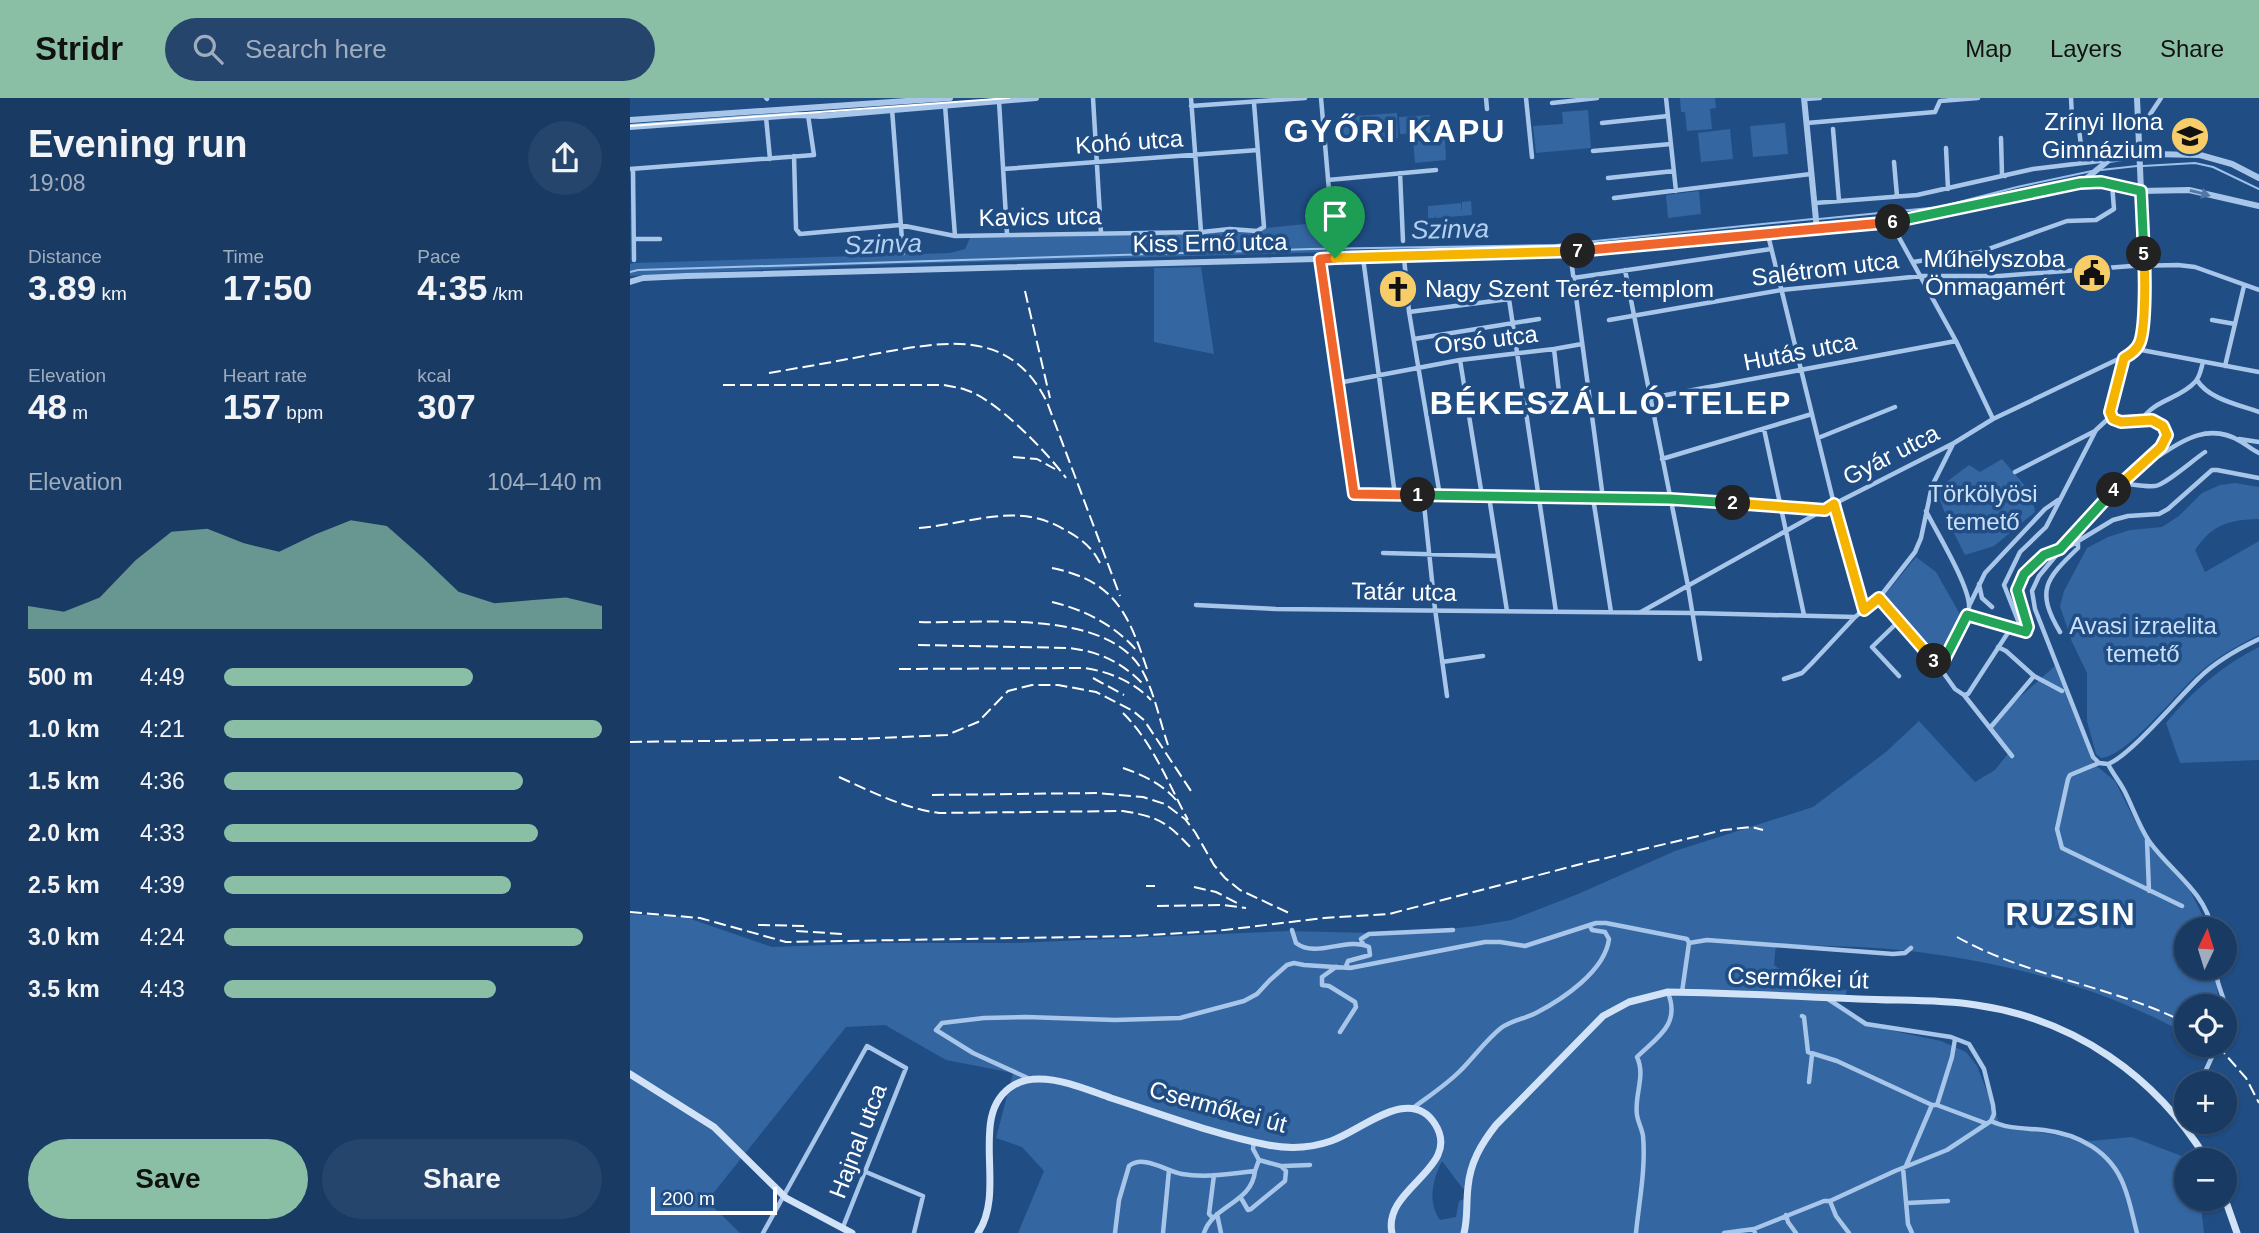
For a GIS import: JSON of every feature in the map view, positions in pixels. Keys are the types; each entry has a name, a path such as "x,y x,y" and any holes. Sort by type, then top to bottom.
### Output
{"main road":[{"name":"Csermőkei út","path":"1464,1233 1473,1164 1484,1141 1496,1125 1603,1016 1629,1002 1668,992 1974,1004 2040,1020 2078,1037 2120,1063 2174,1111"},
{"path":"630,1074 714,1127 784,1195 852,1233"},
{"name":"Csermőkei út","path":"1031,1079 1081,1088 1254,1141 1287,1147 1313,1146 1345,1136 1392,1110 1412,1108"},
{"path":"978,1233 988,1216 990,1203 989,1128 995,1104 1011,1087 1031,1079"},
{"path":"1392,1233 1390,1221 1394,1206 1430,1167 1439,1151 1439,1137 1434,1122 1424,1113 1412,1108"},
{"path":"2229,1211 2237,1233"}],"street":[{"path":"630,120 858,101 950,98"},
{"path":"630,127 860,112 975,100 1036,98"},
{"path":"1093,98 1101,233"},
{"path":"1191,98 1202,245"},
{"path":"1191,106 1305,98"},
{"path":"1321,98 1334,256"},
{"path":"1486,98 1487,109"},
{"path":"1525,98 1532,157"},
{"path":"1552,103 1597,98"},
{"path":"1666,98 1676,191"},
{"path":"1817,227 1805,99 1820,98"},
{"path":"1806,123 1935,112 1940,99 1978,98"},
{"path":"2071,98 2072,117 2078,120 2083,163"},
{"path":"2137,98 2144,265 2142,334 2136,349 2259,372"},
{"path":"2138,118 2149,116 2161,98"},
{"path":"999,101 1007,234"},
{"path":"1254,103 1258,150"},
{"path":"945,104 955,236"},
{"path":"892,108 903,253"},
{"path":"635,260 631,169 814,155 808,115"},
{"path":"1602,123 1668,116"},
{"path":"766,117 770,159"},
{"path":"1833,130 1839,201"},
{"path":"2001,138 2002,175 2007,176"},
{"path":"1593,152 1671,144"},
{"path":"1946,148 1948,189"},
{"name":"Kohó utca","path":"1003,169 1258,150"},
{"name":"Kavics utca","path":"794,156 797,232 900,225 955,236 1202,232 1230,229 1257,231 1264,227 1258,150"},
{"path":"1815,202 1897,197 1948,189 2033,169 2140,157 2200,155 2232,164 2259,178"},
{"path":"1894,162 1897,197"},
{"name":"Kiss Ernő utca","path":"2080,183 2106,162"},
{"path":"1328,180 1436,170"},
{"path":"1608,178 1674,171"},
{"path":"1400,173 1403,241"},
{"path":"1614,198 1812,174"},
{"name":"Kiss Ernő utca","path":"630,282 643,278 1320,259 1334,256 1363,258 1570,252 1768,235 1817,227 1891,223 2080,183 2112,184 2141,191 2189,190 2259,206"},
{"path":"1913,262 1980,252 2067,221 2096,219 2114,209 2112,184"},
{"path":"1898,236 1903,220"},
{"path":"1891,223 1956,341 1993,419"},
{"path":"1768,235 1834,504 1864,610"},
{"path":"634,239 660,239"},
{"path":"1573,278 1771,249"},
{"path":"1570,252 1603,498"},
{"path":"1404,257 1409,312 1440,496"},
{"path":"1363,258 1395,495"},
{"path":"1320,259 1354,494 1670,499 1825,510"},
{"name":"Salétrom utca","path":"1609,320 1781,290 1922,276 1999,276 2144,265 2195,267 2259,290"},
{"path":"1625,270 1700,659"},
{"path":"2225,366 2244,286"},
{"path":"1409,312 1509,299 1556,612"},
{"path":"1414,339 1539,319"},
{"path":"2212,320 2235,324"},
{"name":"Hutás utca","path":"1650,398 1956,341"},
{"path":"1554,349 1582,344"},
{"name":"Orsó utca","path":"1338,383 1460,360 1554,349 1560,401 1525,408"},
{"name":"Gyár utca","path":"1641,612 1834,504 1954,443 1993,419 2124,358 2136,349"},
{"path":"2015,472 2096,430 2111,416 2124,358"},
{"path":"1460,360 1482,496"},
{"path":"2142,420 2147,411 2187,390 2197,380 2203,362"},
{"path":"2197,380 2202,388 2259,412"},
{"path":"1818,438 1895,407"},
{"path":"1662,459 1812,414"},
{"path":"2099,763 2093,757 2033,598 2034,584 2060,549 2120,483 2155,453 2166,439 2166,430 2159,423 2142,420 2121,422 2111,416"},
{"path":"1764,429 1804,615"},
{"path":"2026,632 2021,628 2004,585 2020,552 2046,527 2096,430"},
{"path":"2155,453 2159,456 2183,439 2198,434 2214,433 2259,442"},
{"path":"2238,439 2259,453"},
{"path":"1784,679 1802,673 1855,617 1879,598 1915,552 1921,538 1933,486 1954,443"},
{"path":"1944,448 1949,452"},
{"path":"2120,483 2157,486 2169,481 2183,466 2205,452"},
{"path":"2026,632 2028,627 2017,590 2024,574 2044,555 2066,549 2113,520 2159,514 2212,470 2259,478"},
{"path":"1423,495 1447,696"},
{"path":"1489,496 1507,611"},
{"path":"1593,498 1611,612"},
{"path":"1940,668 1967,615 1984,573 2045,509 2061,498"},
{"path":"1926,510 1964,587 1969,605"},
{"path":"2060,632 2047,609 2047,586 2064,561 2078,548 2078,541"},
{"path":"1383,553 1498,556"},
{"path":"1979,583 1982,598 1992,607"},
{"path":"1879,598 1955,689 1964,695 2012,756"},
{"name":"Tatár utca","path":"1196,605 1276,609 1693,612 1855,617"},
{"path":"1967,615 2026,632"},
{"path":"1899,621 1872,647 1899,676"},
{"path":"1964,695 1968,694 2011,628"},
{"path":"2182,906 2062,848 2057,829 2070,775 2099,763 2113,762 2203,674 2238,649 2259,639"},
{"path":"1998,647 2034,676 2062,691"},
{"path":"1443,663 1483,656"},
{"path":"1990,728 2034,676"},
{"path":"2108,764 2147,838 2160,856 2197,894 2209,917"},
{"path":"2147,838 2149,891"},
{"path":"1031,1079 973,1053 936,1030 942,1023 984,1018 1180,1018 1244,1001 1258,994 1287,965 1294,963 1350,968 1486,942 1525,946 1596,923 1686,939 1689,943"},
{"path":"1412,1108 1457,1074 1501,1028 1534,1014 1590,974 1608,949 1609,939 1605,932 1592,930 1590,926"},
{"path":"1292,930 1296,943 1309,949 1356,943 1369,947 1370,955 1348,961 1346,966 1350,968"},
{"path":"1363,944 1361,939 1369,934 1453,930"},
{"path":"1689,943 1707,940 1893,954 1905,953 1911,948"},
{"path":"1682,992 1689,943"},
{"path":"1336,967 1322,977 1322,985 1349,997 1356,1007 1340,1032"},
{"path":"1636,1233 1643,1135 1637,1115 1641,1082 1640,1062 1637,1057 1667,1031 1671,1006 1668,992"},
{"path":"1724,1233 1754,1231 1947,1150 1988,1122 1994,1114 1984,1069 1973,1049 1955,1039 1866,1024 1827,998"},
{"path":"1802,1016 1805,1045 1812,1055 1837,1061 1934,1105 2016,1128 2062,1132 2088,1143 2102,1154 2124,1184 2137,1233"},
{"path":"1912,1233 1908,1224 1905,1168 1934,1105 1952,1057 1955,1039"},
{"name":"Hajnal utca","path":"784,1195 867,1046 906,1068 842,1228"},
{"path":"1809,1082 1812,1055"},
{"path":"1254,1141 1253,1149 1259,1160 1281,1166 1310,1165"},
{"path":"1204,1233 1207,1223 1241,1198 1252,1185 1259,1160"},
{"path":"1115,1233 1118,1200 1129,1166 1133,1163 1140,1161 1181,1174 1214,1175 1255,1171"},
{"path":"1241,1198 1248,1210 1251,1209 1285,1181 1286,1171 1281,1166"},
{"path":"1163,1233 1169,1170"},
{"path":"866,1172 923,1196 914,1233"},
{"path":"1214,1175 1209,1214 1215,1216"},
{"path":"763,1233 784,1195"},
{"path":"1830,1201 1836,1216 1849,1233"},
{"path":"1907,1203 1948,1201"},
{"path":"1215,1216 1221,1233"},
{"path":"1786,1216 1796,1233"}],"green space":[{"path":"1680,98 1715,98 1716,108 1710,109 1712,129 1687,131"},
{"path":"1588,110 1591,148 1536,153 1533,126 1563,124 1562,112"},
{"path":"1397,113 1398,138 1342,142 1340,117"},
{"path":"1430,115 1430,133 1400,134 1399,117"},
{"path":"1785,123 1788,154 1753,157 1750,126"},
{"path":"1730,129 1733,159 1701,162 1698,133"},
{"path":"1445,140 1446,160 1415,163 1413,141"},
{"path":"1699,191 1701,214 1668,218 1666,195"},
{"path":"1471,201 1472,215 1436,218 1436,214 1435,218 1428,218 1428,206 1461,203 1462,212 1462,202"},
{"path":"1327,222 1330,252 837,266 630,276 630,264 634,263 950,253 965,249 970,238 1202,234"},
{"path":"1201,267 1214,354 1154,342 1154,268"},
{"name":"Törkölyösi temető","path":"2002,459 2032,494 2035,512 1994,546 1965,555 1936,490 1969,465 1980,472"},
{"name":"Avasi izraelita temető","path":"2235,483 2259,487 2259,519 2222,525 2208,534 2195,550 2205,572 2259,541 2259,635 2206,667 2138,736 2112,755 2101,758 2096,754 2087,721 2087,673 2072,642 2060,606 2064,591 2087,548 2130,530 2162,527 2179,516 2202,493 2220,485"},
{"path":"1916,557 1936,572 1961,616 1937,661 1883,597"},
{"path":"2259,647 2259,760 2180,763 2166,723 2208,680"},
{"path":"2055,666 2094,764 2115,781 2135,821 2159,856 2186,882 2203,917 2174,917 2174,980 2215,980 2218,994 2174,994 2174,1028 2118,1002 2047,977 1936,954 1776,944 1774,965 1801,985 1847,990 1845,999 1829,998 1875,1027 1941,1041 1966,1052 1977,1066 2000,1125 2091,1141 2132,1137 2174,1153 2174,1211 2201,1211 2204,1233 1018,1233 1044,1171 1022,1147 996,1138 1013,1073 946,1060 885,1025 846,1027 707,1201 740,1233 630,1233 630,914 685,917 772,947 883,943 1016,943 1288,931 1370,933 1476,926 1511,920 1675,851 1813,807 1886,752 1919,721 1975,782 1995,770 2010,751 1989,724","holes":["1442,1161 1463,1189 1468,1180 1467,1198 1459,1201 1456,1217 1440,1220 1434,1206 1433,1190"]}],"waterway":[{"name":"Szinva","path":"2143,166 2195,163 2213,167 2259,189"},
{"name":"Szinva","path":"2101,170 2137,166"},
{"name":"Szinva","path":"1819,219 1940,207 2092,171"},
{"name":"Szinva","path":"630,272 1311,249 1556,245 1813,219"}],"tram line":[{"path":"630,126 1009,98"}],"railway":[{"path":"1025,291 1050,398"},
{"path":"769,373 949,344 994,350 1014,361 1031,378 1047,402 1120,596"},
{"path":"723,385 944,385 961,388 978,395 1006,415 1034,441 1066,478"},
{"path":"1013,457 1037,459 1055,469"},
{"path":"919,528 993,517 1029,517 1047,521 1076,536 1100,563"},
{"path":"1052,568 1091,581 1116,602 1133,631 1147,669"},
{"path":"1052,602 1099,620 1120,634 1138,652"},
{"path":"919,622 1042,624 1075,629 1104,638 1127,653 1144,674 1168,745"},
{"path":"918,645 1070,648 1100,655 1126,669 1142,683"},
{"path":"899,669 1085,668 1121,679 1151,700"},
{"path":"1093,678 1124,695"},
{"path":"630,742 947,735 978,722 1008,691 1032,685 1058,685 1096,692 1133,711 1144,720 1191,791"},
{"path":"1123,713 1151,750 1188,820"},
{"path":"1123,768 1152,781 1176,800"},
{"path":"839,777 900,803 939,813 1135,813 1162,822 1192,849"},
{"path":"932,795 1096,793 1143,797 1165,804 1185,819 1225,878 1240,890 1289,913"},
{"path":"630,912 700,918 786,942 1134,936 1216,931 1324,918 1389,914 1724,830 1752,827 1763,830"},
{"path":"1146,886 1155,886"},
{"path":"1194,887 1216,892 1239,904"},
{"path":"1157,906 1223,905 1246,908"},
{"path":"758,925 807,926"},
{"path":"796,931 843,934"},
{"path":"1957,937 2012,962 2174,1017"},
{"path":"2228,1057 2246,1078 2259,1103"}],"place":[{"name":"Zrínyi Ilona Gimnázium","path":"2190,136"},
{"name":"Műhelyszoba Önmagamért","path":"2092,273"},
{"name":"Nagy Szent Teréz-templom","path":"1398,289"}],"district":[{"name":"GYŐRI KAPU","path":"1395,131"},
{"name":"BÉKESZÁLLÓ-TELEP","path":"1611,403"},
{"name":"RUZSIN","path":"2071,914"}],"route":[{"path":"2101,182 2118,185 2141,191 2145,278 2140,342 2131,354 2124,358 2110,412 2113,419 2121,422 2152,420 2163,426 2167,435 2161,447 2120,483 2060,549 2044,555 2024,574 2017,590 2028,627 2026,632 1967,615 1940,668 1879,598 1864,610 1834,504 1825,510 1670,499 1354,494 1320,259 1335,258 1570,252 1866,226 2080,183 2101,182"}]}
